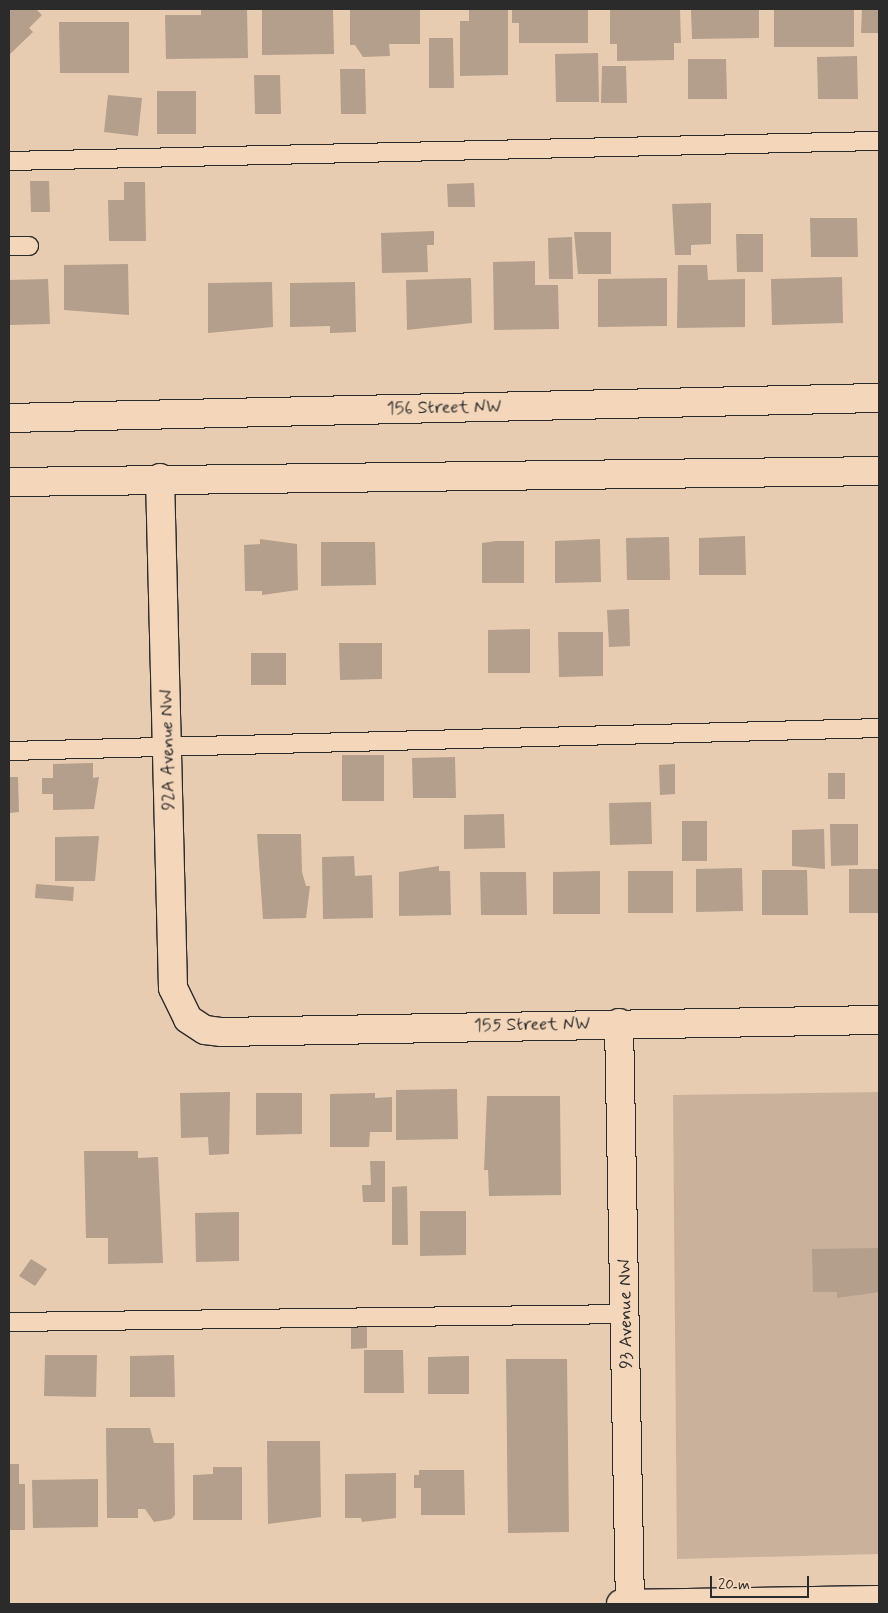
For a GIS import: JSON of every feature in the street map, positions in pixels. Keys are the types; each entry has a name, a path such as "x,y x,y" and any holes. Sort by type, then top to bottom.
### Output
{"street":[{"name":"156 Street NW","path":"9,418 879,398"},
{"path":"9,482 160,478 879,471"},
{"name":"92A Avenue NW","path":"160,478 168,746 172,988 188,1019"},
{"name":"155 Street NW","path":"188,1019 205,1030 222,1032 619,1023 879,1020"},
{"name":"93 Avenue NW","path":"619,1023 627,1314 630,1604"},
{"path":"621,1604 879,1600"}],"lane":[{"path":"9,161 879,141"},
{"path":"9,246 29,246"},
{"path":"9,751 879,728"},
{"path":"9,1322 627,1314"}],"shaded area":[{"path":"879,1092 879,1554 677,1559 673,1095"}],"building":[{"path":"9,9 36,9 42,15 29,28 33,32 9,55"},
{"path":"201,9 247,9 248,58 166,59 165,15 201,15"},
{"path":"262,9 333,9 334,54 262,55"},
{"path":"350,9 420,9 420,44 389,44 390,56 363,57 355,45 350,45"},
{"path":"469,9 508,9 508,75 460,76 460,21 469,21"},
{"path":"512,9 588,9 588,43 519,43 519,23 512,23"},
{"path":"610,9 680,9 681,43 674,43 674,60 617,61 617,44 610,44"},
{"path":"691,9 759,9 759,38 692,39"},
{"path":"774,9 854,9 854,47 774,47"},
{"path":"862,9 879,9 879,33 861,33"},
{"path":"59,22 129,22 129,73 60,73"},
{"path":"429,38 453,38 454,88 429,88"},
{"path":"598,53 599,102 556,102 555,54"},
{"path":"857,56 858,99 818,99 817,57"},
{"path":"688,59 726,59 727,99 688,99"},
{"path":"602,66 626,66 627,103 601,103"},
{"path":"340,69 365,69 366,114 341,114"},
{"path":"254,75 280,75 281,114 255,114"},
{"path":"157,91 196,91 196,134 157,134"},
{"path":"108,95 142,98 138,136 104,132"},
{"path":"30,181 49,181 50,212 31,212"},
{"path":"124,182 145,182 146,241 109,241 108,200 124,200"},
{"path":"474,183 475,207 448,207 447,184"},
{"path":"711,203 711,244 691,245 691,255 675,255 672,204"},
{"path":"810,218 857,218 858,257 811,257"},
{"path":"434,231 434,245 427,245 428,272 382,273 381,233"},
{"path":"574,232 611,232 611,274 578,274"},
{"path":"736,234 763,234 763,272 737,272"},
{"path":"572,237 573,279 549,279 548,238"},
{"path":"535,261 535,285 558,285 559,329 494,330 493,262"},
{"path":"128,264 129,315 64,310 64,265"},
{"path":"678,265 707,265 708,280 745,279 745,327 677,328"},
{"path":"842,277 843,323 772,325 771,279"},
{"path":"471,278 472,323 407,330 406,280"},
{"path":"667,278 667,326 598,327 598,279"},
{"path":"48,279 50,324 9,325 9,280"},
{"path":"272,282 273,327 208,333 208,283"},
{"path":"355,282 356,332 330,333 330,326 290,327 290,283"},
{"path":"745,536 746,575 699,575 699,538"},
{"path":"669,537 670,580 627,580 626,538"},
{"path":"260,539 297,544 298,590 262,595 262,591 245,591 244,545 260,544"},
{"path":"600,539 601,582 555,583 555,541"},
{"path":"524,541 524,583 482,583 482,543"},
{"path":"321,542 375,542 376,585 321,586"},
{"path":"629,609 630,646 609,647 607,610"},
{"path":"530,629 530,673 488,673 488,630"},
{"path":"558,632 603,632 603,676 559,677"},
{"path":"339,643 382,643 382,679 340,680"},
{"path":"251,653 286,653 286,685 251,685"},
{"path":"342,755 384,755 384,801 342,801"},
{"path":"455,757 456,798 413,798 412,758"},
{"path":"93,763 93,778 99,777 94,809 53,810 53,794 42,794 42,778 53,778 53,764"},
{"path":"675,764 675,794 660,795 659,765"},
{"path":"828,773 845,773 845,799 828,799"},
{"path":"9,777 18,777 19,812 9,813"},
{"path":"651,802 652,844 610,845 609,803"},
{"path":"504,814 505,848 464,849 464,815"},
{"path":"682,821 707,821 707,861 682,861"},
{"path":"830,824 858,824 858,865 831,866"},
{"path":"824,829 825,869 792,866 792,830"},
{"path":"257,834 301,834 302,872 306,886 310,886 306,918 263,919"},
{"path":"99,836 95,881 55,881 55,837"},
{"path":"354,856 355,876 372,875 373,918 323,919 322,857"},
{"path":"439,866 439,871 450,871 451,915 399,916 399,872"},
{"path":"742,868 743,911 696,912 696,869"},
{"path":"849,869 879,869 879,913 849,913"},
{"path":"762,870 807,870 808,915 762,915"},
{"path":"600,871 600,914 553,914 553,872"},
{"path":"628,871 673,871 673,913 628,913"},
{"path":"480,872 526,872 527,915 481,915"},
{"path":"36,884 74,887 73,901 35,898"},
{"path":"457,1089 458,1139 396,1140 396,1090"},
{"path":"230,1092 229,1154 209,1155 208,1137 181,1138 180,1093"},
{"path":"256,1093 302,1093 302,1134 256,1135"},
{"path":"375,1093 375,1098 392,1097 392,1132 370,1132 369,1147 330,1147 330,1094"},
{"path":"487,1096 560,1096 561,1195 489,1196 488,1170 484,1170"},
{"path":"84,1151 138,1151 138,1158 158,1157 163,1263 108,1264 108,1238 86,1238"},
{"path":"370,1161 385,1161 385,1202 363,1202 362,1185 371,1185"},
{"path":"407,1186 408,1245 392,1245 392,1187"},
{"path":"420,1211 466,1211 466,1255 420,1256"},
{"path":"239,1212 239,1261 196,1262 195,1213"},
{"path":"879,1248 879,1292 837,1298 837,1292 813,1292 812,1249"},
{"path":"31,1259 47,1269 35,1286 19,1276"},
{"path":"367,1326 367,1348 351,1349 351,1327"},
{"path":"364,1350 403,1350 404,1393 364,1393"},
{"path":"45,1355 97,1355 96,1397 44,1396"},
{"path":"174,1355 175,1397 130,1397 130,1356"},
{"path":"469,1356 469,1394 428,1394 428,1357"},
{"path":"506,1359 567,1359 569,1532 508,1533"},
{"path":"106,1428 150,1428 154,1443 174,1443 175,1515 171,1519 154,1522 145,1509 138,1509 138,1518 107,1518"},
{"path":"267,1441 320,1441 321,1517 268,1524"},
{"path":"9,1464 19,1464 19,1484 25,1484 25,1530 9,1530"},
{"path":"213,1467 242,1467 242,1520 193,1520 193,1475 213,1474"},
{"path":"419,1470 464,1470 465,1515 421,1515 421,1488 414,1488 414,1475 419,1475"},
{"path":"396,1473 396,1518 362,1522 361,1518 345,1518 345,1474"},
{"path":"98,1479 98,1527 33,1528 32,1480"}]}
